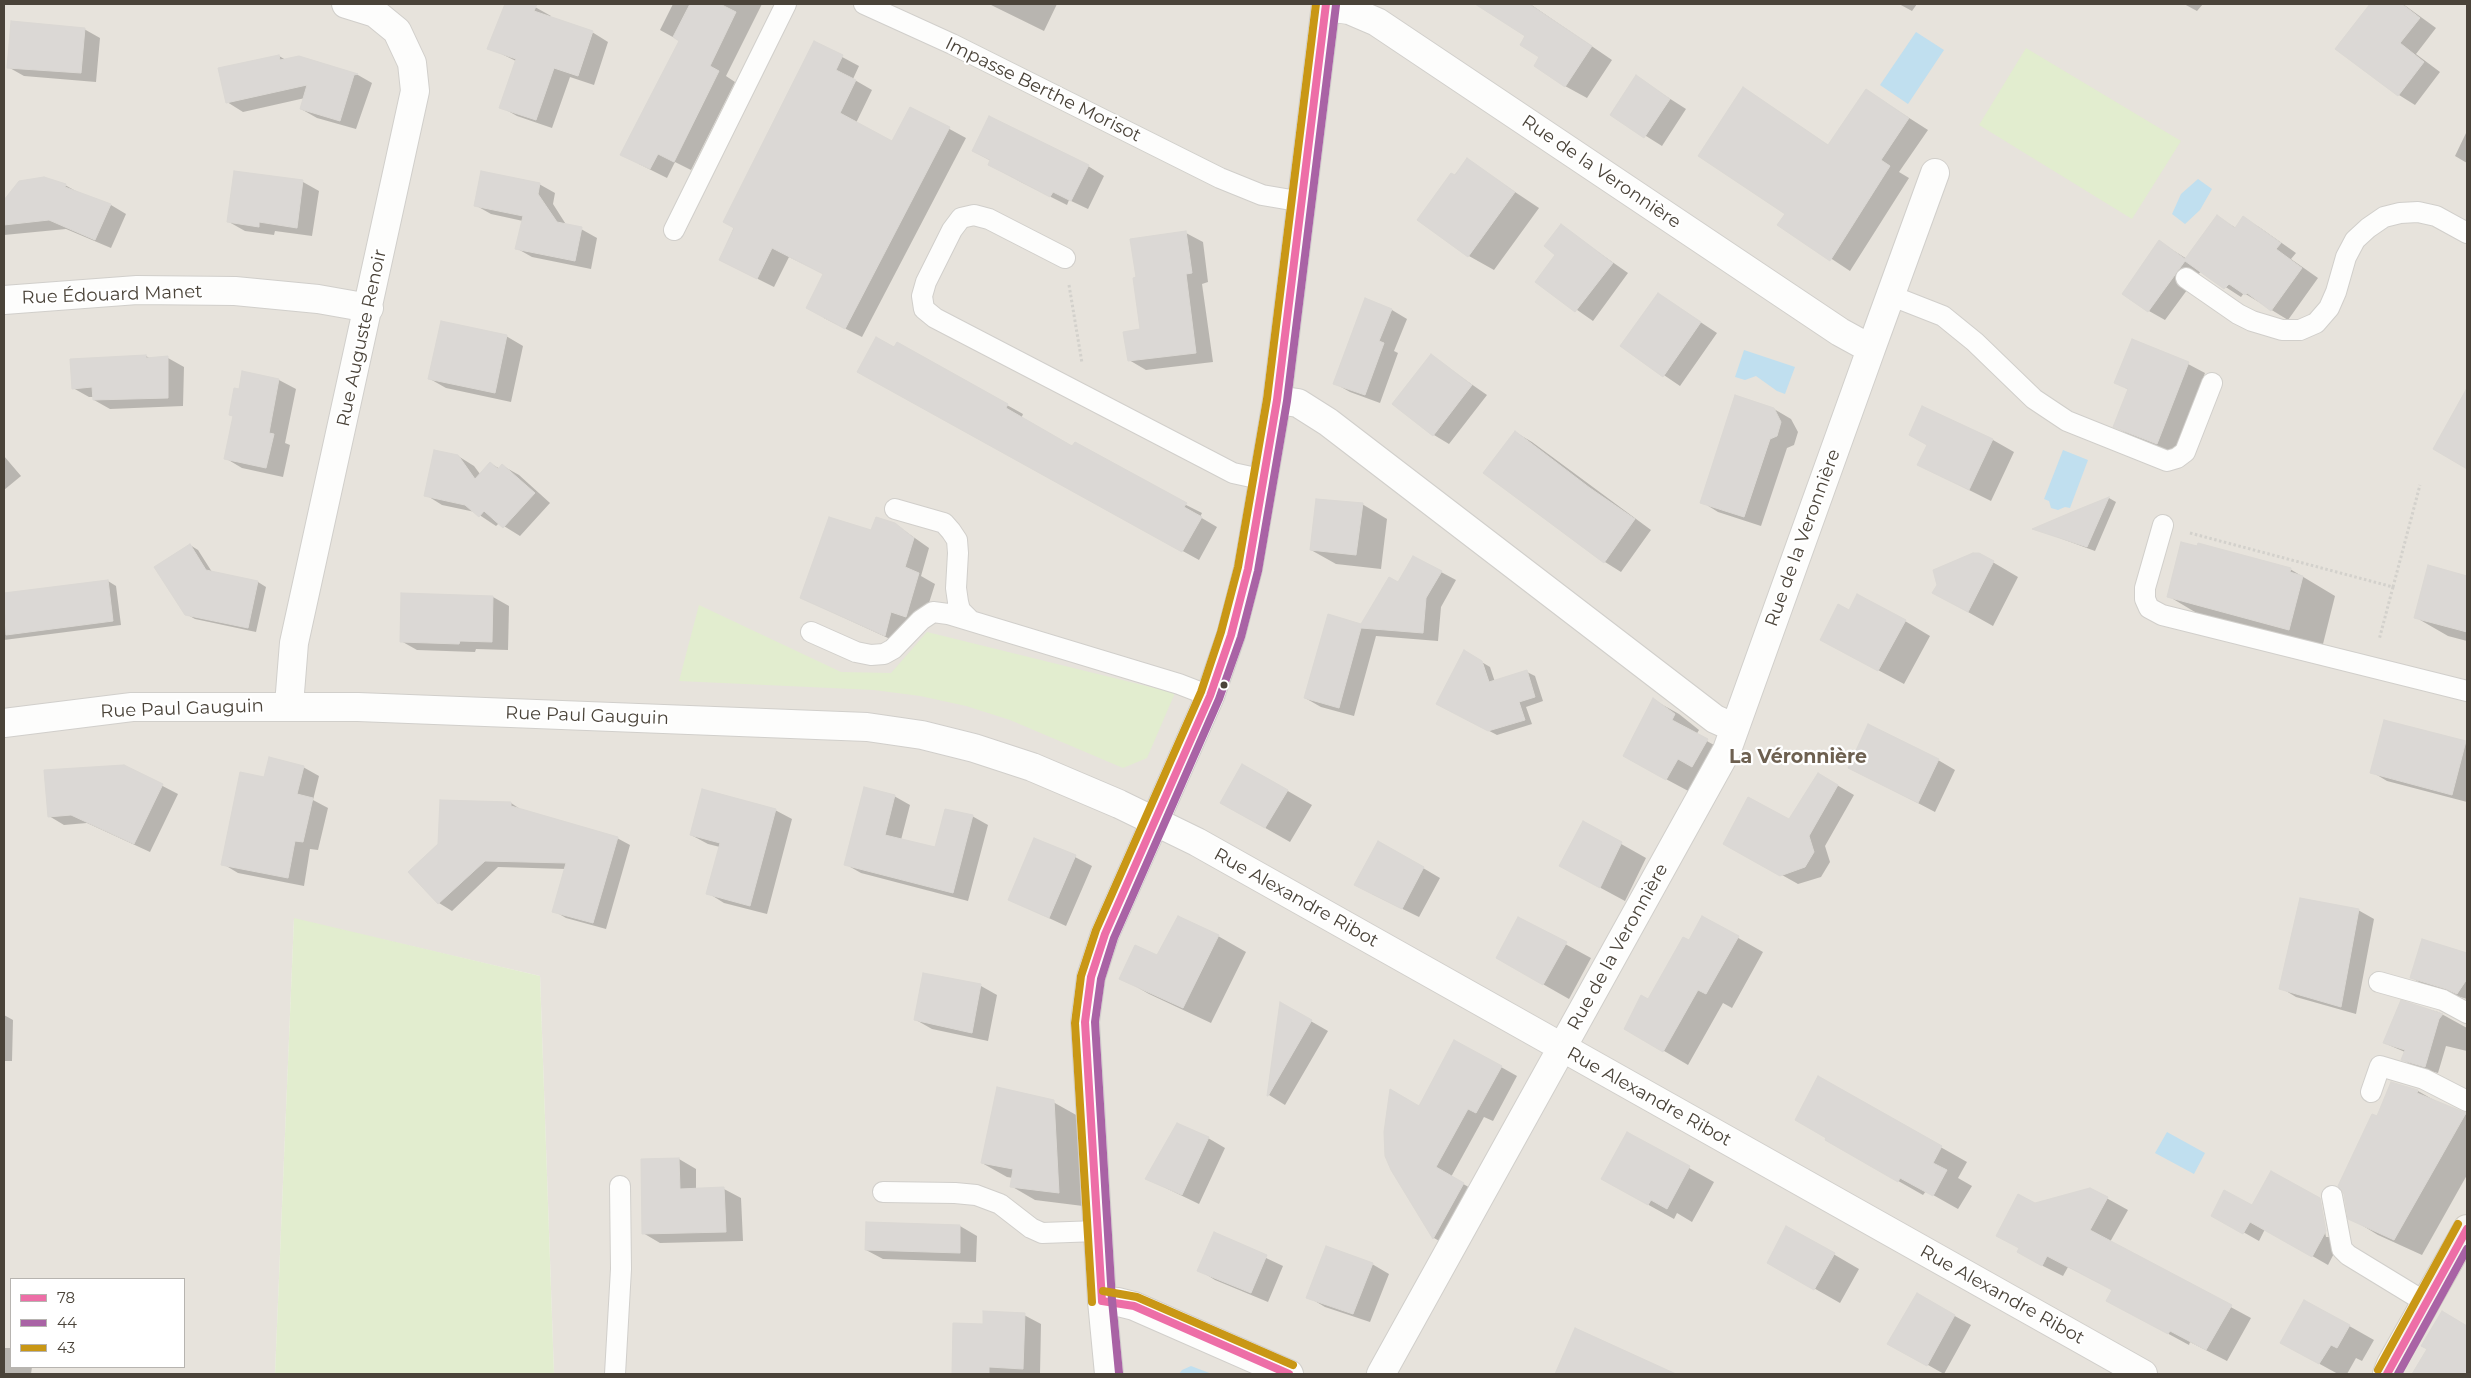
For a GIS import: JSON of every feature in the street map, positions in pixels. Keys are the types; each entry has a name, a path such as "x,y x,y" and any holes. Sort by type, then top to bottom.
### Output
{"main road":[{"path":"2387,1374 2390,1364 2467,1229"}],"street":[{"name":"Rue Auguste Renoir","path":"289,705 294,643 369,308 415,90 412,63 397,31 375,13 346,4"},
{"path":"1108,1374 1085,1022 1091,977 1105,934 1210,696 1231,635 1248,569 1265,480 1277,400 1326,5"},
{"name":"Rue de la Veronnière","path":"1326,5 1348,10 1377,22 1840,332 1871,349"},
{"name":"Rue de la Veronnière","path":"1382,1374 1727,750 1935,173"},
{"name":"Rue Édouard Manet","path":"4,300 137,290 235,291 318,299 369,308"},
{"path":"1277,400 1298,403 1328,422 1715,719 1735,728"},
{"name":"Rue Paul Gauguin","path":"4,723 132,706 289,705 867,726 922,735 974,748 1032,767 1154,820"},
{"name":"Rue Alexandre Ribot","path":"1154,820 1262,877 1562,1048 2143,1374"},
{"path":"1102,1301 1134,1306 1289,1374"}],"lane":[{"path":"674,230 786,4"},
{"name":"Impasse Berthe Morisot","path":"864,4 960,48 1220,178 1262,195 1303,202"},
{"path":"2186,278 2238,314 2252,321 2282,330 2300,330 2316,323 2329,308 2336,292 2346,257 2356,240 2368,228 2384,217 2400,213 2418,212 2436,216 2467,233"},
{"path":"1064,258 988,219 974,215 961,218 952,230 926,282 922,296 924,309 935,318 1234,473 1265,480"},
{"path":"1892,296 1943,316 1975,342 2034,399 2067,421 2167,461 2177,458 2184,452 2212,384"},
{"path":"895,509 944,523 951,531 957,540 956,588 958,602 960,610 970,620"},
{"path":"2163,525 2145,588 2145,599 2149,608 2162,615 2467,691"},
{"path":"811,632 856,652 871,655 884,654 893,649 921,620 933,612 948,614 1179,684 1210,696"},
{"path":"2379,982 2443,1000 2467,1014"},
{"path":"2371,1092 2380,1066 2424,1079 2467,1101"},
{"path":"616,1374 621,1270 620,1186"},
{"path":"883,1192 955,1192 976,1195 1000,1204 1019,1220 1042,1233 1098,1231"},
{"path":"2332,1196 2342,1249 2348,1255 2426,1302"}],"path":[{"path":"1064,258 1087,398"},
{"path":"2372,667 2420,485"},
{"path":"2163,525 2392,587"}],"shaded area":[{"path":"4,4 2467,4 2467,1374 554,1374 540,976 294,919 275,1374 4,1374"}],"green space":[{"path":"2026,48 2181,141 2132,219 1979,125"},
{"path":"699,605 841,672 891,673 927,632 1175,693 1147,758 1123,768 1010,720 966,706 920,696 874,690 679,681"},
{"path":"294,918 540,976 554,1374 275,1374"}],"water":[{"path":"1916,32 1944,50 1908,104 1880,85"},
{"path":"2198,179 2212,189 2200,210 2185,224 2172,214 2181,194"},
{"path":"1744,350 1795,367 1785,394 1777,391 1756,376 1745,380 1735,377"},
{"path":"2063,450 2088,460 2070,508 2065,507 2058,510 2051,508 2049,501 2044,499"},
{"path":"2167,1132 2205,1153 2194,1174 2155,1153"},
{"path":"1191,1366 1212,1374 1179,1374 1182,1370"}],"building":[{"path":"505,4 537,4 534,11 593,31 578,76 554,68 536,120 499,108 516,59 487,49"},
{"path":"690,4 720,4 736,12 710,66 719,71 674,162 658,154 650,169 620,155 679,41 673,37"},
{"path":"1475,4 1529,4 1592,46 1565,87 1534,66 1539,57 1520,45 1525,36"},
{"path":"2370,4 2402,4 2420,18 2400,43 2424,62 2398,96 2335,49"},
{"path":"11,21 85,28 81,73 7,68"},
{"path":"814,41 843,55 836,70 856,80 840,113 892,141 910,107 950,127 845,329 806,308 823,274 772,248 757,279 719,260 734,228 723,222"},
{"path":"279,55 280,60 299,56 358,74 354,75 340,121 300,109 307,85 226,103 218,68"},
{"path":"1636,75 1670,99 1644,138 1610,115"},
{"path":"1743,87 1828,145 1866,89 1909,118 1881,160 1890,166 1830,261 1777,225 1785,214 1698,156"},
{"path":"989,116 1089,165 1071,201 1053,192 1050,197 988,165 990,160 972,151"},
{"path":"1467,158 1515,192 1468,257 1417,220 1451,173 1455,175"},
{"path":"234,171 303,180 297,228 259,222 259,227 227,222"},
{"path":"481,171 540,183 538,194 557,222 582,227 575,261 515,249 523,216 474,206"},
{"path":"44,177 66,184 65,187 111,204 95,240 49,220 4,225 4,200 19,181"},
{"path":"2217,215 2235,228 2243,216 2281,243 2276,249 2302,268 2271,311 2247,293 2245,295 2229,284 2224,289 2185,261 2148,312 2122,294 2159,240 2185,259"},
{"path":"1561,224 1613,263 1575,312 1535,282 1555,255 1544,246"},
{"path":"1186,231 1192,273 1186,274 1196,353 1128,361 1123,332 1140,329 1133,278 1136,277 1130,239"},
{"path":"1658,293 1701,322 1663,377 1620,346"},
{"path":"1365,298 1392,309 1379,341 1384,343 1365,395 1333,384"},
{"path":"441,321 507,335 495,393 428,379"},
{"path":"876,337 894,347 897,342 1008,404 1006,408 1072,446 1075,442 1187,503 1184,507 1202,517 1182,552 857,372"},
{"path":"2132,339 2189,362 2157,444 2113,427 2128,389 2114,383"},
{"path":"1431,354 1472,385 1433,436 1392,404"},
{"path":"146,355 146,358 168,356 168,398 93,400 92,387 72,389 70,359"},
{"path":"242,371 279,379 269,433 274,434 266,468 224,459 233,416 229,415 234,388 239,389"},
{"path":"2467,388 2467,469 2433,449"},
{"path":"1735,395 1774,408 1781,422 1777,436 1770,439 1744,517 1700,503"},
{"path":"1922,406 1993,439 1969,490 1917,465 1927,445 1909,435"},
{"path":"1515,431 1590,488 1635,519 1604,563 1483,473"},
{"path":"434,450 458,455 475,479 490,462 498,469 502,464 535,493 503,528 484,511 479,517 465,505 424,496"},
{"path":"2109,497 2087,547 2032,529 2072,512"},
{"path":"1316,499 1363,503 1356,555 1310,550"},
{"path":"829,517 871,530 876,517 895,523 914,538 905,567 919,573 906,617 891,612 885,636 800,598"},
{"path":"2181,542 2197,546 2198,543 2291,568 2290,572 2303,576 2289,630 2167,597"},
{"path":"190,544 206,570 258,581 248,628 185,615 154,567"},
{"path":"1973,553 1979,553 1994,561 1968,612 1932,593 1937,585 1933,570"},
{"path":"1413,556 1442,571 1426,598 1423,633 1361,628 1339,708 1304,698 1328,614 1361,624 1389,577 1398,582"},
{"path":"2428,565 2467,576 2467,632 2414,618"},
{"path":"108,580 113,621 6,635 4,593"},
{"path":"401,593 493,596 492,642 460,641 459,644 400,642"},
{"path":"1857,594 1906,620 1878,671 1820,640 1838,604 1849,610"},
{"path":"1464,650 1482,661 1489,682 1527,670 1535,697 1519,702 1525,720 1488,731 1436,704"},
{"path":"1653,698 1675,714 1672,720 1708,739 1692,767 1678,759 1666,780 1623,756"},
{"path":"2384,720 2466,741 2452,795 2370,773"},
{"path":"1868,724 1939,759 1918,803 1848,768"},
{"path":"269,757 304,766 297,794 313,798 303,842 295,841 288,878 221,865 240,772 264,777"},
{"path":"1242,764 1288,790 1265,828 1220,803"},
{"path":"124,765 163,784 134,844 71,815 48,817 44,770"},
{"path":"1818,773 1838,785 1809,836 1814,852 1805,867 1780,876 1723,844 1748,797 1789,819"},
{"path":"864,787 895,795 885,835 935,847 945,809 973,815 953,893 844,865"},
{"path":"702,789 776,809 750,906 706,894 720,843 690,835"},
{"path":"440,800 511,802 511,806 618,837 593,923 552,912 566,863 485,861 438,904 408,872 438,844"},
{"path":"1583,821 1622,842 1600,888 1559,866"},
{"path":"1034,838 1076,855 1049,918 1008,900"},
{"path":"1378,841 1424,867 1402,909 1354,885"},
{"path":"2300,898 2359,909 2341,1007 2279,989"},
{"path":"1178,916 1219,935 1183,1008 1119,979 1135,945 1157,955"},
{"path":"1702,916 1739,936 1706,994 1698,990 1663,1052 1624,1029 1641,995 1648,999 1683,937 1689,940"},
{"path":"1518,917 1567,942 1543,985 1496,958"},
{"path":"2422,939 2467,953 2467,979 2457,994 2410,978"},
{"path":"923,973 981,984 972,1033 914,1020"},
{"path":"2401,1000 2443,1014 2439,1019 2425,1067 2401,1060 2405,1050 2383,1043"},
{"path":"1280,1002 1312,1020 1267,1096"},
{"path":"1454,1040 1502,1066 1476,1113 1468,1109 1436,1167 1464,1183 1433,1239 1391,1170 1385,1156 1384,1132 1390,1089 1419,1106"},
{"path":"1818,1076 1942,1146 1933,1163 1947,1170 1933,1196 1900,1178 1898,1182 1825,1140 1826,1138 1795,1120"},
{"path":"2391,1082 2418,1090 2417,1093 2466,1113 2394,1240 2348,1219 2344,1194 2338,1186 2372,1114 2377,1116"},
{"path":"997,1087 1054,1100 1059,1193 1010,1187 1013,1169 981,1163"},
{"path":"1177,1123 1209,1137 1182,1195 1145,1179"},
{"path":"1627,1132 1690,1166 1667,1209 1651,1200 1648,1205 1601,1179"},
{"path":"679,1158 680,1189 724,1187 726,1232 642,1234 641,1159"},
{"path":"2271,1171 2320,1198 2326,1231 2312,1257 2250,1222 2243,1234 2211,1216 2224,1190 2252,1205"},
{"path":"2090,1188 2108,1197 2090,1230 2232,1305 2206,1350 2170,1331 2168,1334 2106,1301 2112,1290 2047,1256 2042,1266 2017,1252 2019,1248 1996,1236 2018,1194 2035,1203"},
{"path":"866,1222 960,1225 960,1253 865,1250"},
{"path":"1786,1226 1835,1253 1814,1290 1767,1263"},
{"path":"1214,1232 1267,1255 1251,1293 1197,1271"},
{"path":"1326,1246 1373,1263 1353,1314 1306,1298"},
{"path":"1917,1293 1955,1315 1927,1366 1887,1344"},
{"path":"2304,1300 2350,1325 2337,1348 2331,1345 2319,1364 2280,1343"},
{"path":"983,1311 1025,1313 1023,1369 989,1367 989,1374 952,1374 953,1323 983,1324"},
{"path":"2442,1311 2467,1326 2467,1374 2412,1374 2427,1349 2421,1346"},
{"path":"1575,1328 1676,1374 1555,1374"}],"transit line":[{"name":"43","path":"1092,1302 1075,1023 1081,976 1096,930 1201,692 1221,632 1238,567 1267,399 1316,4"},
{"name":"78","path":"1102,1301 1085,1022 1091,977 1105,934 1210,696 1231,635 1248,569 1277,400 1326,4"},
{"name":"44","path":"1119,1373 1112,1300 1095,1022 1101,979 1114,938 1219,699 1241,637 1258,571 1287,401 1336,5"},
{"name":"43","path":"2378,1370 2458,1224"},
{"name":"78","path":"2387,1374 2467,1229"},
{"name":"44","path":"2398,1374 2467,1249"},
{"name":"43","path":"1103,1291 1137,1297 1293,1365"},
{"name":"78","path":"1102,1301 1134,1306 1289,1374"}],"district":[{"name":"La Véronnière","path":"1798,757"}]}
